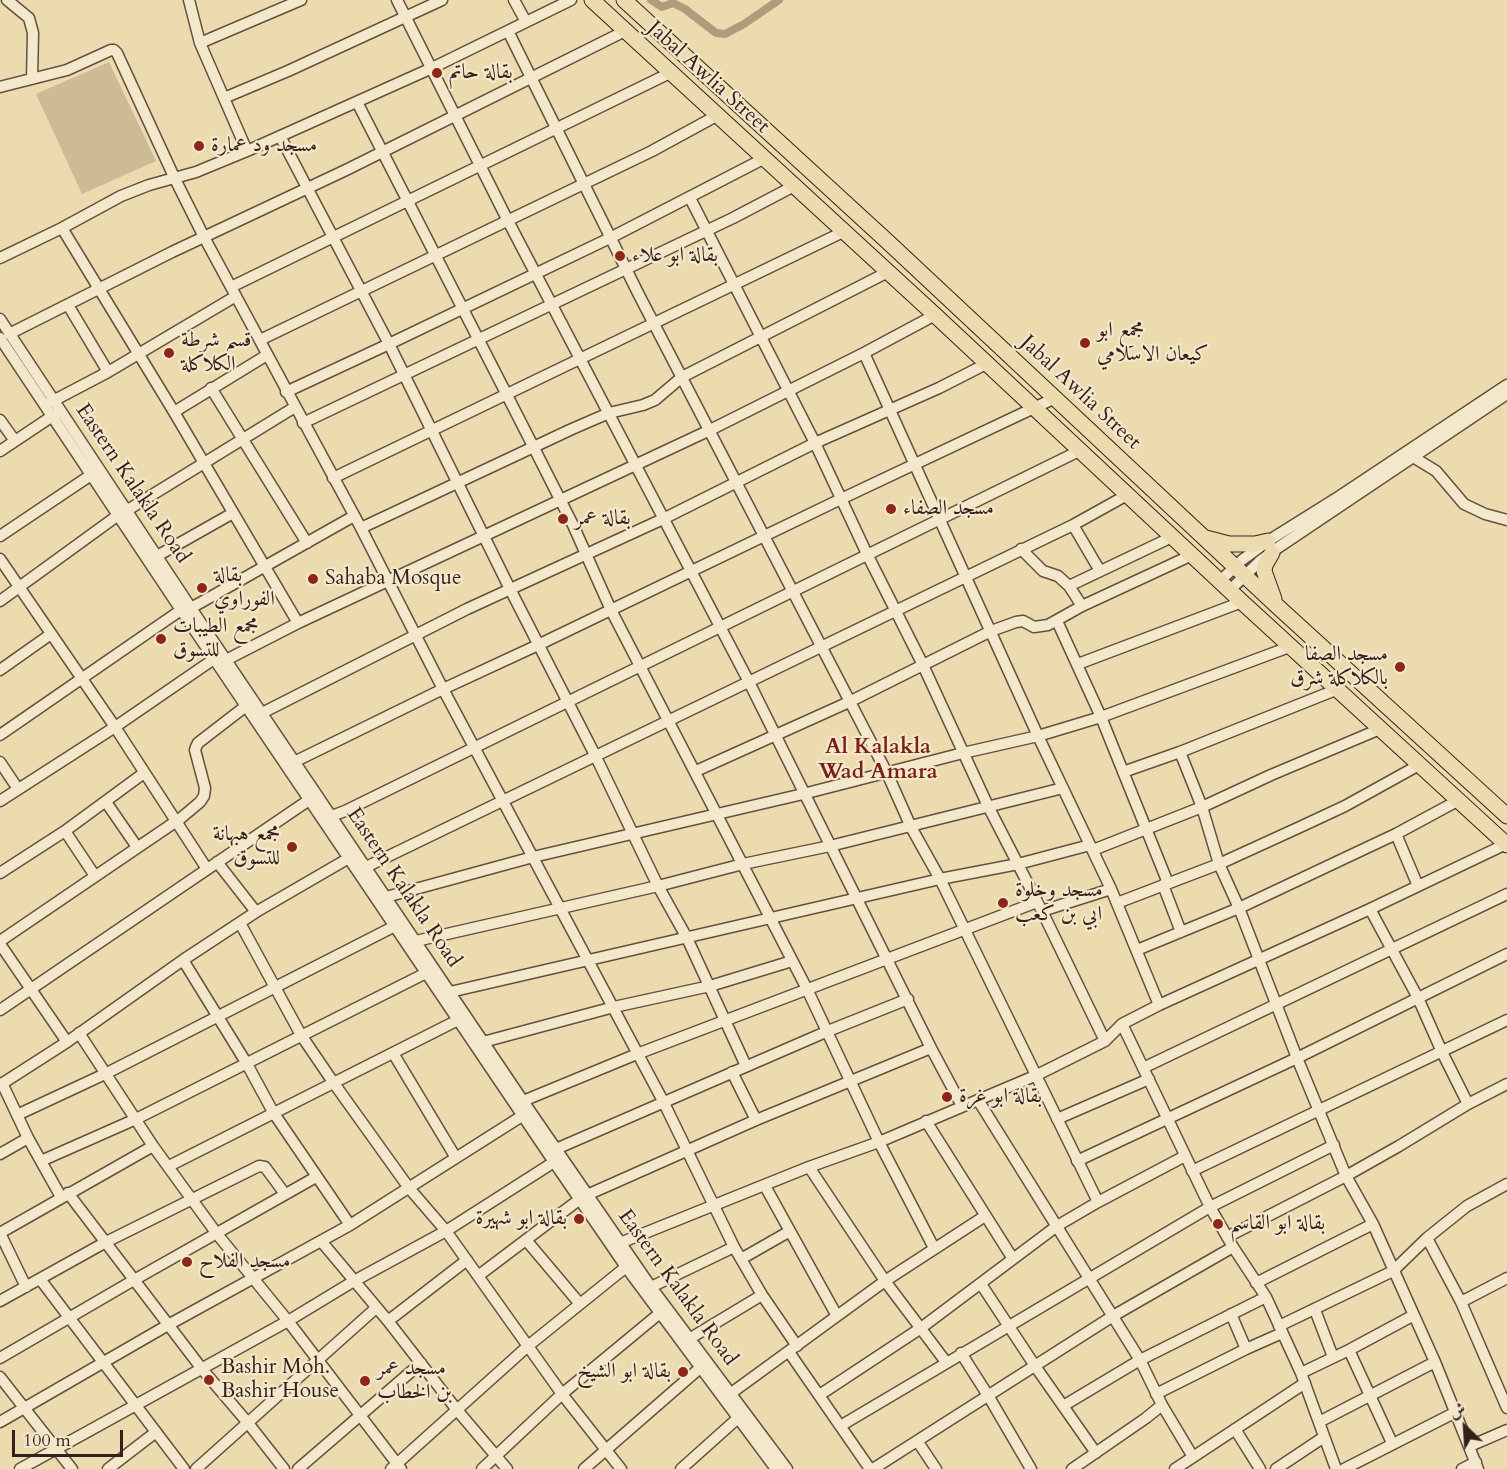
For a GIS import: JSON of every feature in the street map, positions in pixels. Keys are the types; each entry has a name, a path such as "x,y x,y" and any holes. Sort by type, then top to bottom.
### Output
{"highway":[{"name":"Jabal Awlia Street","path":"592,0 1242,602"},
{"name":"Jabal Awlia Street","path":"624,0 915,266 1276,605 1507,816"},
{"path":"893,277 915,266"},
{"path":"1204,538 1229,544 1255,544 1270,547 1264,571 1276,605"},
{"path":"1242,602 1506,844"}],"street":[{"path":"7,0 29,18 33,33 32,79"},
{"path":"189,0 200,43 247,151"},
{"path":"200,43 301,0"},
{"path":"397,0 507,219 749,682 803,794 962,1106"},
{"path":"224,98 307,63 442,0"},
{"path":"514,0 526,22"},
{"path":"0,258 122,196 149,185 175,179 247,151 432,68 571,0"},
{"path":"508,31 610,238 940,879 1098,1202"},
{"path":"5,336 625,31"},
{"path":"0,87 75,67 114,50 204,237 389,581 442,689 475,747 559,909 614,1007 716,1206 734,1247 820,1394 872,1469 989,1397 1113,1316 1233,1247"},
{"path":"49,403 139,354 233,291 332,238 672,72"},
{"path":"357,102 561,501 611,610 807,989 879,1142 934,1248"},
{"path":"260,340 652,151 718,115"},
{"path":"279,136 389,344 596,757 657,886 687,938 746,1066"},
{"path":"286,392 610,238 765,158"},
{"path":"303,423 405,376 794,186"},
{"path":"690,198 815,443 922,663 988,806 1105,1041"},
{"path":"62,228 298,623"},
{"path":"333,478 843,232"},
{"path":"361,528 533,446 609,413 644,405 655,400 682,377 760,337 893,277"},
{"path":"68,305 108,372"},
{"path":"226,660 298,623 710,430 864,353 934,315"},
{"name":"Eastern Kalakla Road","path":"0,319 5,336 56,414 186,609 226,660 262,713 294,762 349,858 522,1116 554,1162 620,1243 787,1469"},
{"path":"864,353 938,519 1111,889 1159,1005"},
{"path":"174,412 267,355"},
{"path":"262,713 510,589 663,519 815,443 891,410 986,364"},
{"path":"1225,585 1270,547 1507,385"},
{"path":"211,388 307,543"},
{"path":"1342,499 1413,457 1507,394"},
{"path":"294,762 442,689 1054,398"},
{"path":"0,601 122,513 295,407"},
{"path":"0,451 56,414"},
{"name":"Eastern Kalakla Road","path":"56,414 91,476 157,556 214,659 309,800 327,818 366,867 556,1149 627,1267 776,1469"},
{"path":"0,420 15,441"},
{"path":"327,818 1079,451"},
{"path":"1413,457 1436,471 1464,504 1485,514 1507,520"},
{"path":"0,536 91,476"},
{"path":"366,867 1073,525 1126,495"},
{"path":"157,556 233,513"},
{"path":"0,735 186,609 354,516"},
{"path":"1073,525 1100,571"},
{"path":"1069,586 1172,537"},
{"path":"1021,549 1042,571 1058,576 1069,586 1082,606"},
{"path":"696,771 849,702 922,663 991,631 1016,622 1023,621 1039,627 1057,621 1082,606 1192,555"},
{"path":"0,559 115,727 207,869"},
{"path":"1078,664 1242,602"},
{"path":"1057,621 1078,664 1123,772 1166,884 1181,932"},
{"path":"0,670 51,634"},
{"path":"386,897 533,857 1038,736 1101,717 1292,646"},
{"path":"0,801 115,727 214,659"},
{"path":"1123,772 1338,690"},
{"path":"67,1042 0,942 200,802 205,788 195,750 198,743 246,706"},
{"path":"450,992 940,879 1091,848 1146,830 1202,807 1380,729"},
{"path":"1180,752 1202,807 1219,864 1239,908 1346,1176 1373,1224 1470,1446 1477,1465 1462,1469"},
{"path":"0,762 18,789"},
{"path":"1117,903 1219,864 1345,806 1419,765"},
{"path":"0,873 65,831 144,773"},
{"path":"416,941 743,864 830,846 1063,788"},
{"path":"0,1010 309,800"},
{"path":"1137,950 1239,908 1396,834 1459,800"},
{"path":"106,802 137,847"},
{"path":"65,831 95,876"},
{"path":"1396,834 1418,886"},
{"path":"620,1243 809,1167 879,1142 1037,1075 1105,1041 1122,1024 1159,1005 1506,844"},
{"path":"284,1469 202,1369 106,1242 64,1195 41,1161 1,1084 67,1042 183,960 256,912 349,858"},
{"path":"217,862 256,912"},
{"path":"523,1101 637,1054 965,929 1111,889"},
{"path":"1143,1068 1277,1006 1507,894"},
{"path":"1370,909 1418,998 1468,1104"},
{"path":"240,923 301,1035 333,1083 409,1188 446,1231 562,1394 621,1469"},
{"path":"17,1115 219,1017 395,926"},
{"path":"1077,1161 1297,1058 1507,954"},
{"path":"183,960 247,1064 273,1113 350,1225"},
{"path":"483,1042 614,1007 710,986 792,961"},
{"path":"41,1161 136,1119 426,973"},
{"path":"556,1149 663,1101 908,999"},
{"path":"169,1166 458,1020"},
{"path":"1192,1171 1507,1020"},
{"path":"1122,1024 1210,1207 1266,1297 1303,1378 1336,1469"},
{"path":"79,1033 153,1146 217,1234 318,1361 396,1467 528,1346 627,1267"},
{"path":"478,1276 584,1197 756,1120 931,1048"},
{"path":"393,1053 456,1158"},
{"path":"732,1072 756,1120"},
{"path":"1057,1119 1149,1079"},
{"path":"1227,1237 1346,1176 1468,1104 1507,1084"},
{"path":"978,1100 1140,1360 1162,1405 1193,1457"},
{"path":"0,1422 168,1325 350,1225 522,1116"},
{"path":"926,1121 1013,1259"},
{"path":"0,1154 28,1138"},
{"path":"842,1425 1210,1207 1334,1144"},
{"path":"26,1287 0,1233 153,1146"},
{"path":"820,1394 921,1328 1057,1226 1185,1156"},
{"path":"20,1469 288,1322 354,1281 446,1231 554,1162"},
{"path":"0,1301 106,1242 262,1165 285,1194"},
{"path":"809,1167 885,1281 946,1362"},
{"path":"0,1358 316,1177"},
{"path":"1156,1394 1393,1271 1427,1238 1467,1206 1507,1184"},
{"path":"765,1186 837,1316"},
{"path":"730,1394 885,1281 985,1216"},
{"path":"1256,1283 1373,1224"},
{"path":"741,1258 790,1231"},
{"path":"1427,1238 1461,1302 1506,1403"},
{"path":"526,1240 580,1304"},
{"path":"321,1241 507,1469"},
{"path":"651,1287 734,1247"},
{"path":"388,1321 467,1260"},
{"path":"1461,1302 1507,1278"},
{"path":"40,1279 184,1469"},
{"path":"981,1284 1096,1453"},
{"path":"689,1339 762,1294"},
{"path":"1063,1406 1140,1360 1266,1297"},
{"path":"196,1469 376,1308"},
{"path":"1315,1310 1334,1358"},
{"path":"482,1469 562,1394 660,1313"},
{"path":"1231,1314 1246,1348"},
{"path":"1175,1469 1235,1429 1303,1378 1334,1358 1413,1315"},
{"path":"1349,1350 1392,1443"},
{"path":"961,1353 1031,1469"},
{"path":"1318,1422 1435,1362"},
{"path":"298,1469 421,1363"},
{"path":"584,1469 700,1368"},
{"path":"0,1377 72,1469"},
{"path":"1072,1469 1162,1405"},
{"path":"1344,1469 1456,1412"},
{"path":"681,1469 738,1418"},
{"path":"1235,1429 1260,1469"},
{"path":"1470,1446 1507,1430"},
{"path":"108,1469 156,1432"},
{"path":"1276,1469 1324,1437"},
{"path":"918,1442 936,1469"}],"shaded area":[{"path":"109,62 156,161 82,194 36,94"}],"waterway":[{"path":"651,0 662,7 673,3 685,9 716,33 725,34 779,0"}],"place":[{"name":"بقالة حاتم","path":"437,73"},
{"name":"مسجد ود عمارة","path":"199,146"},
{"name":"بقالة ابو علاء","path":"620,256"},
{"name":"مجمع ابو كيعان الاسلامي","path":"1085,343"},
{"name":"قسم شرطة الكلاكلة","path":"169,353"},
{"name":"مسجد الصفاء","path":"891,509"},
{"name":"بقالة عمر","path":"563,519"},
{"name":"Sahaba Mosque","path":"313,579"},
{"name":"بقالة الفوراوي","path":"202,588"},
{"name":"مجمع الطيبات للتسوق","path":"161,639"},
{"name":"مسجد الصفا بالكلاكلة شرق","path":"1400,667"},
{"name":"مجمع هبهانة للتسوق","path":"292,847"},
{"name":"مسجد وخلوة ابي بن كعب","path":"1003,903"},
{"name":"بقالة ابو غرة","path":"947,1097"},
{"name":"بقالة ابو شهيرة","path":"579,1219"},
{"name":"بقالة ابو القاسم","path":"1218,1224"},
{"name":"مسجد الفلاح","path":"187,1262"},
{"name":"بقالة ابو الشيخ","path":"683,1372"},
{"name":"Bashir Moh. Bashir House","path":"209,1380"},
{"name":"مسجد عمر بن الخطاب","path":"365,1381"}],"district":[{"name":"Al Kalakla Wad Amara","path":"878,760"}]}
